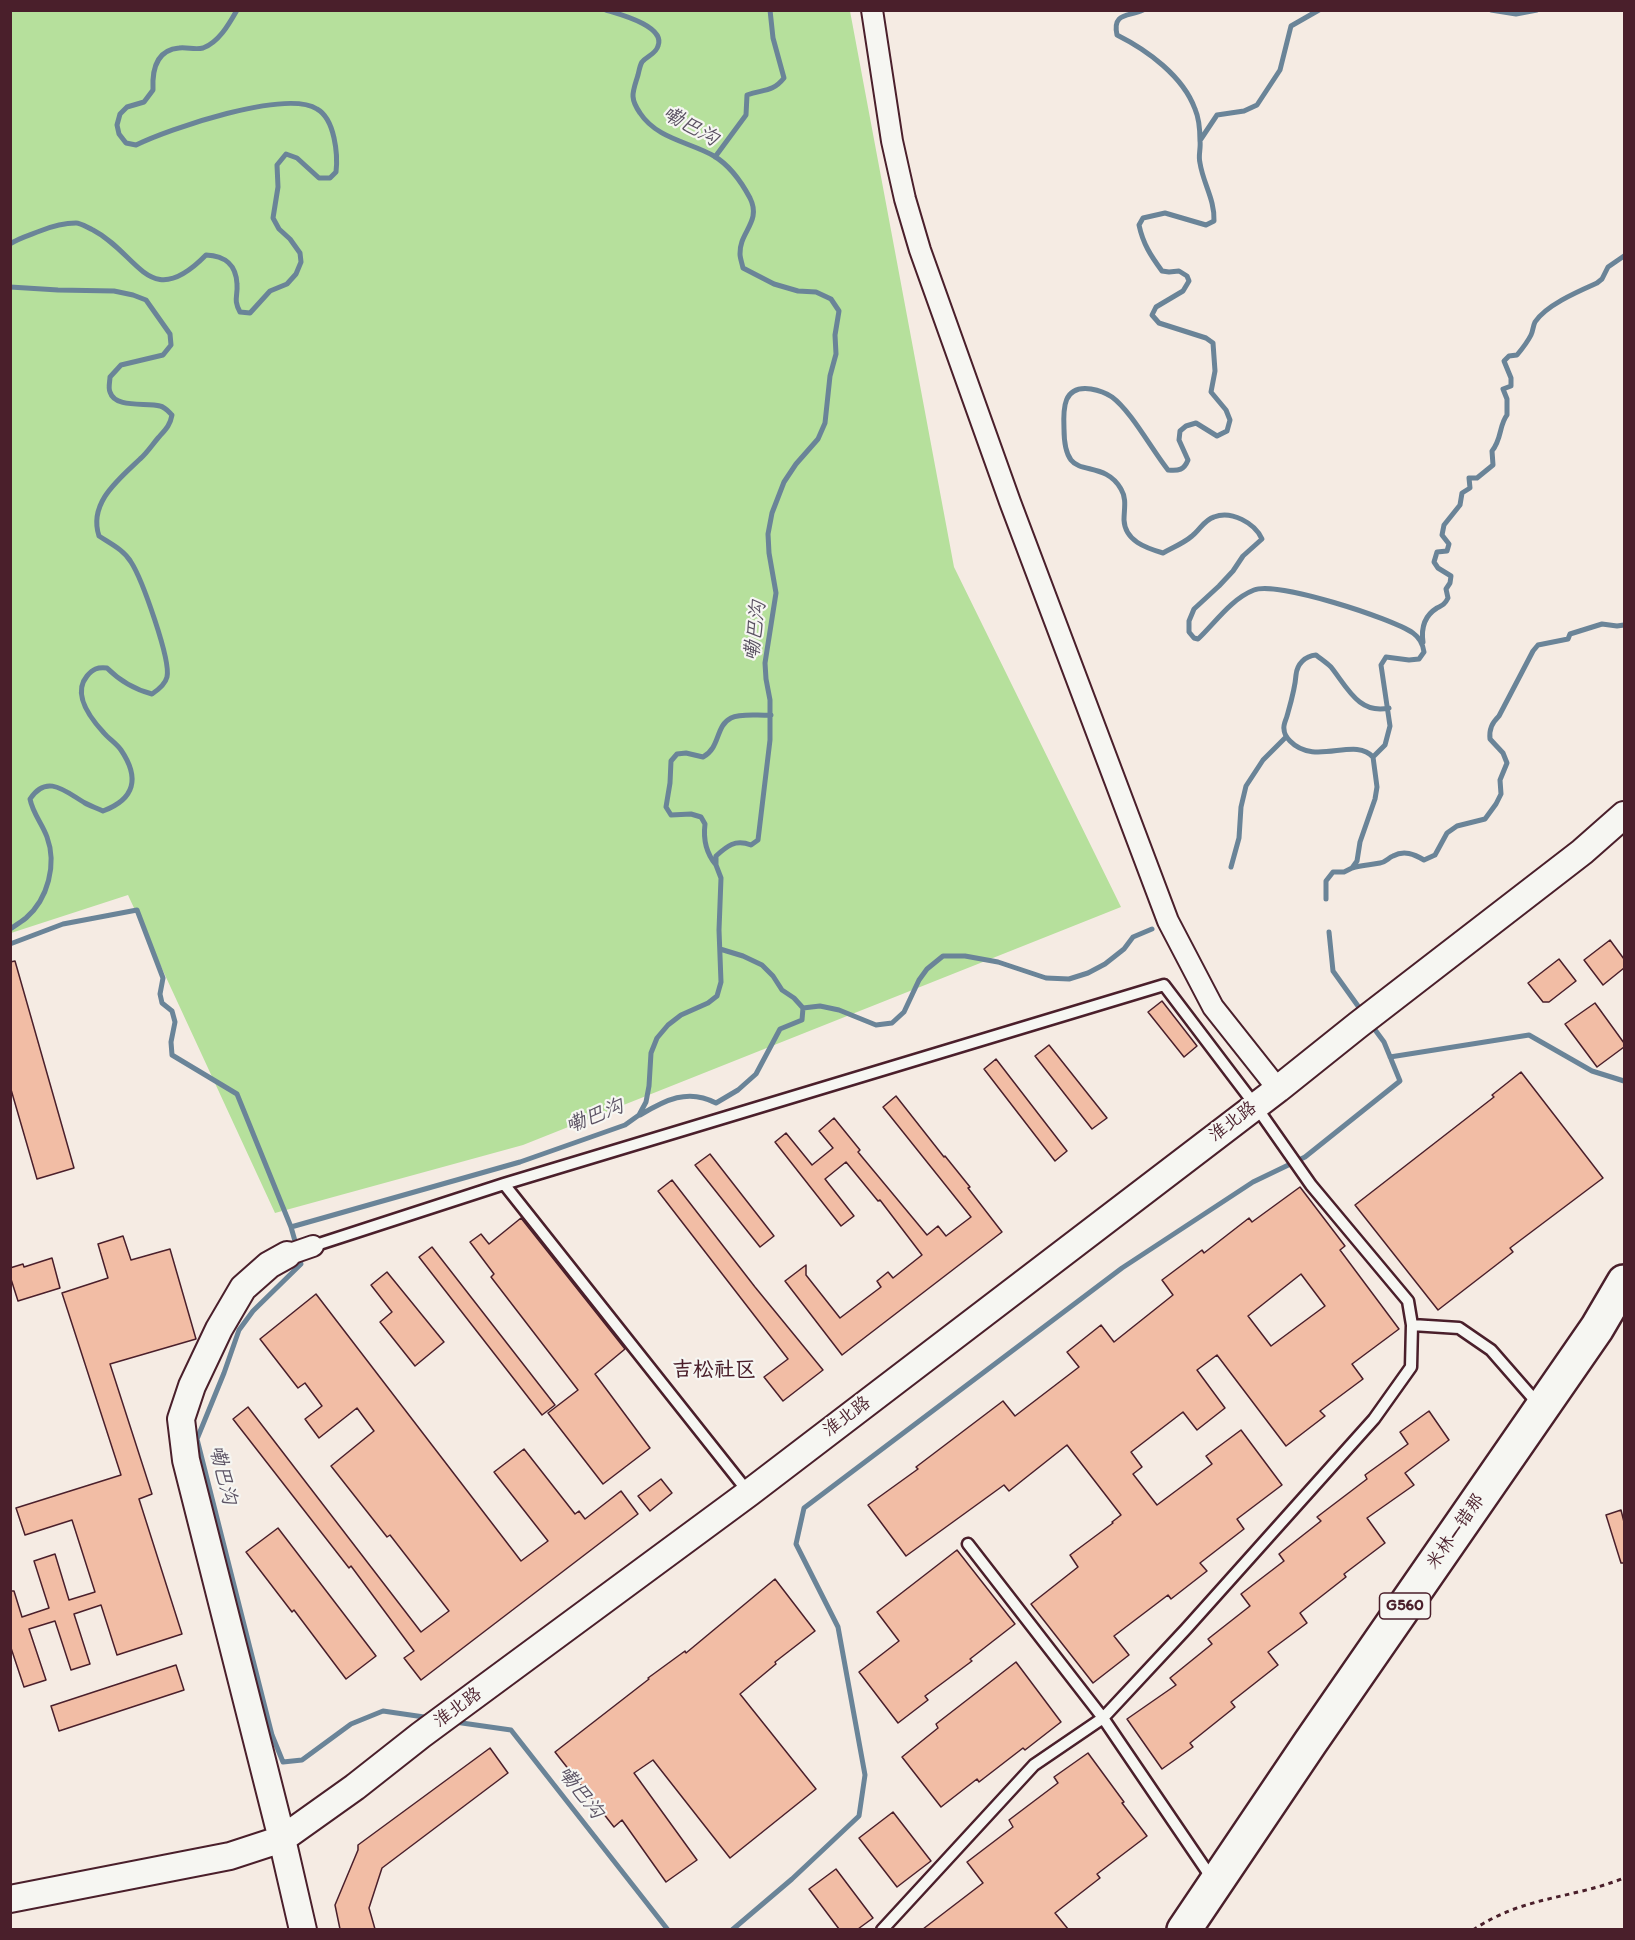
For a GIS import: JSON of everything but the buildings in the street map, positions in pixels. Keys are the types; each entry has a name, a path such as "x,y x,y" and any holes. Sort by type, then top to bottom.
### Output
{"highway":[{"name":"米林—错那","path":"1184,1929 1597,1328 1624,1282"}],"street":[{"path":"872,10 892,141 905,199 920,250 1010,502 1168,921 1213,1007 1278,1089"},
{"name":"淮北路","path":"10,1899 230,1856 282,1839 749,1493 1278,1089 1582,852 1624,815"},
{"path":"303,1929 186,1460 181,1419 192,1386 219,1329 243,1288 269,1265 287,1255 313,1246"}],"lane":[{"path":"313,1246 504,1184 1164,986 1256,1105 1311,1185 1407,1301 1412,1325 1411,1367 1374,1419 1103,1718 1034,1765 882,1929"},
{"path":"504,1184 749,1493"},
{"path":"1412,1325 1459,1328 1491,1350 1542,1408"},
{"path":"968,1544 1103,1718 1215,1883"}],"path":[{"path":"1473,1929 1503,1912 1528,1903 1624,1878"}],"green space":[{"path":"10,11 850,11 954,567 1121,907 523,1145 275,1213 128,895 11,933"}],"waterway":[{"path":"10,244 48,228 78,223 109,240 145,273 157,279 171,279 187,272 206,255 219,257 228,262 234,271 237,284 236,301 240,312 250,313 270,291 287,284 296,274 301,262 300,253 279,229 273,218 278,187 277,165 286,154 297,158 319,178 330,178 336,172 334,138 323,114 317,109 302,104 255,107 199,121 136,145 126,143 119,134 117,125 120,114 127,107 144,102 153,90 153,76 160,57 171,50 200,49 214,42 237,10"},
{"name":"嘞巴沟","path":"291,1227 520,1162 625,1125 639,1115 646,1102 651,1053 657,1038 681,1015 708,1003 717,996 721,982 719,930 721,878 716,865 716,856 732,844 751,845 758,840 770,740 770,700 765,663 776,593 768,534 772,513 784,482 818,439 825,423 830,376 836,354 835,335 839,311 831,299 816,292 798,291 774,284 743,268 740,256 741,246 753,214 750,198 735,175 720,160 655,129 640,113 634,103 634,90 641,63 655,51 659,39 655,32 640,22 606,10"},
{"path":"715,157 746,115 747,95 771,88 784,78 773,38 770,10"},
{"path":"1143,10 1119,19 1116,28 1117,35 1163,65 1189,97 1198,120 1199,160 1214,213 1214,221 1206,225 1165,213 1143,218 1139,225 1143,238 1162,271 1179,271 1187,276 1189,281 1183,291 1156,307 1152,315 1159,323 1206,338 1213,343 1215,371 1211,392 1226,410 1230,420 1227,431 1217,436 1196,423 1186,426 1180,431 1179,440 1188,460 1181,469 1168,470 1119,403 1102,392 1082,389 1070,394 1065,406 1065,445 1069,457 1075,464 1102,472 1115,481 1124,497 1125,527 1132,538 1143,546 1163,553 1189,539 1207,520 1221,515 1242,519 1259,533 1262,539 1243,556 1219,586 1194,609 1189,621 1189,632 1194,638 1198,639 1238,599 1254,590 1267,589 1309,596 1359,610 1401,626 1421,641 1424,652 1419,659 1386,657 1381,665 1390,726 1385,745 1373,757 1377,787 1375,799 1360,842 1357,861 1352,868 1344,872 1333,872 1326,881 1326,899"},
{"path":"1201,139 1217,115 1244,111 1257,105 1280,70 1291,26 1319,10"},
{"path":"1491,10 1516,14 1537,10"},
{"path":"1423,642 1423,627 1426,619 1448,598 1446,589 1451,576 1438,568 1434,562 1437,552 1447,551 1449,544 1442,535 1444,525 1460,505 1462,493 1470,488 1469,478 1477,478 1493,465 1492,451 1507,415 1507,399 1503,389 1511,386 1511,378 1504,361 1509,356 1517,355 1540,316 1563,299 1597,283 1602,279 1608,267 1624,256"},
{"path":"10,287 114,291 146,300 170,334 171,345 163,355 121,365 110,377 109,390 118,401 160,406 172,415 167,428 107,493 98,513 97,524 99,536 125,554 136,571 165,654 167,677 163,685 152,694 127,684 107,668 96,669 87,676 82,691 85,706 94,721 127,760 131,770 131,786 128,794 122,800 103,811 57,787 43,787 36,791 30,799 50,847 51,869 45,891 34,910 10,929"},
{"path":"1352,868 1382,862 1401,853 1424,860 1435,855 1447,833 1457,826 1485,819 1501,794 1500,780 1507,763 1503,753 1490,739 1491,729 1533,651 1538,645 1568,639 1570,634 1602,624 1624,625"},
{"path":"1373,757 1365,751 1356,749 1311,752 1300,748 1288,739 1284,726 1293,696 1298,667 1305,659 1316,655 1331,667 1355,698 1370,707 1389,708"},
{"path":"716,865 706,846 705,824 701,817 691,814 671,815 666,807 671,761 677,754 686,753 703,757 709,753 722,726 735,716 771,715"},
{"path":"1231,867 1239,838 1241,807 1246,786 1263,760 1286,737"},
{"path":"10,944 63,924 137,910 163,978 160,994 162,1003 172,1011 175,1022 171,1042 172,1055 237,1094 291,1227 297,1248"},
{"path":"803,1008 820,1006 839,1010 876,1025 892,1023 904,1012 919,980 927,969 943,956 965,956 998,962 1046,978 1069,979 1105,964 1124,949 1133,937 1152,929"},
{"path":"1329,932 1333,971 1363,1013"},
{"path":"640,1115 658,1105 686,1096 696,1096 716,1103 738,1090 756,1074 780,1029 802,1020 803,1008 782,990 762,965 720,949"},
{"path":"732,1930 792,1879 859,1816 865,1775 838,1627 796,1544 804,1508 1122,1268 1253,1182 1305,1157 1400,1081 1384,1042 1370,1023"},
{"path":"1390,1057 1529,1035 1592,1071 1624,1081"},
{"name":"嘞巴沟","path":"299,1256 301,1264 253,1311 239,1330 197,1439 272,1735 283,1762 302,1760 351,1724 383,1711 431,1718"},
{"name":"嘞巴沟","path":"455,1722 511,1730 668,1930"}],"district":[{"name":"吉松社区","path":"714,1371"}]}
